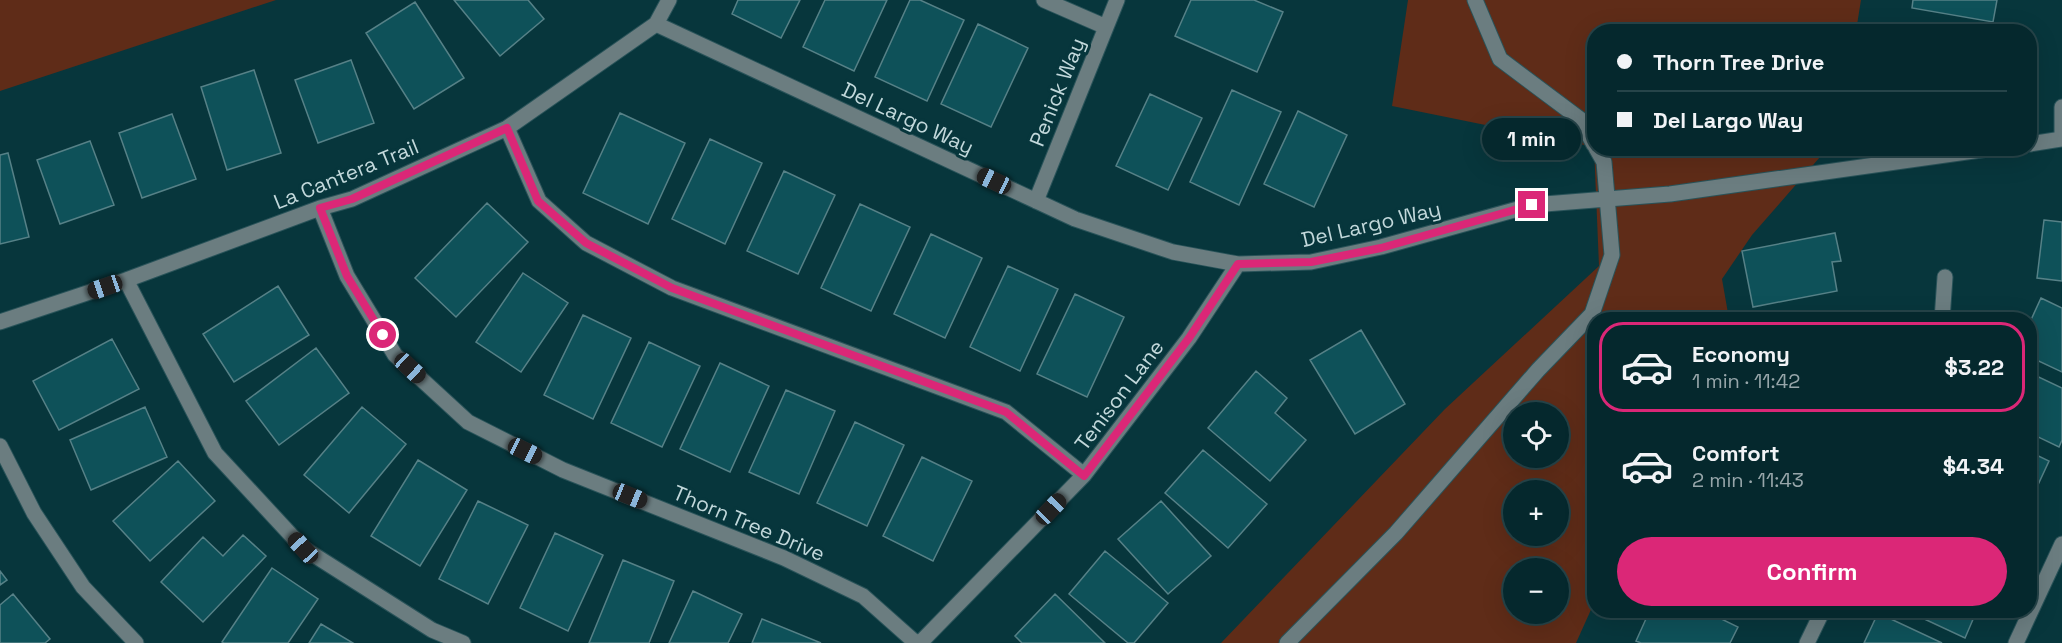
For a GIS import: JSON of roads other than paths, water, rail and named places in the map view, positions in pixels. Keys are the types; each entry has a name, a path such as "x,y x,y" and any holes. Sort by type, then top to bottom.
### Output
{"street":[{"name":"La Cantera Trail","path":"0,322 126,280 320,208 352,199 507,128 656,24 669,0"},
{"path":"1044,0 1106,27"},
{"name":"Penick Way","path":"1036,201 1117,0"},
{"path":"1475,0 1500,59 1581,119 1587,131"},
{"name":"Del Largo Way","path":"656,24 1074,219 1173,252 1238,264 1311,262 1381,248 1532,205 1670,194 1938,156"},
{"path":"2037,143 2062,139 2062,107"},
{"path":"507,128 538,201 586,243 672,288 1006,412 1084,476"},
{"path":"1593,312 1612,255 1604,162 1600,156"},
{"name":"Thorn Tree Drive","path":"320,208 347,276 395,355 468,422 563,470 804,567 863,596 918,643"},
{"name":"Tenison Lane","path":"918,643 1084,476 1189,338 1238,264"},
{"path":"1943,312 1945,277"},
{"path":"126,280 215,453 239,479 303,548 432,630 462,643"},
{"path":"1287,643 1396,533 1538,370 1587,319"},
{"path":"0,446 34,513 83,587 136,643"},
{"path":"2037,598 2062,544"},
{"path":"1807,643 1819,618"},
{"path":"2016,643 2028,618"}]}
